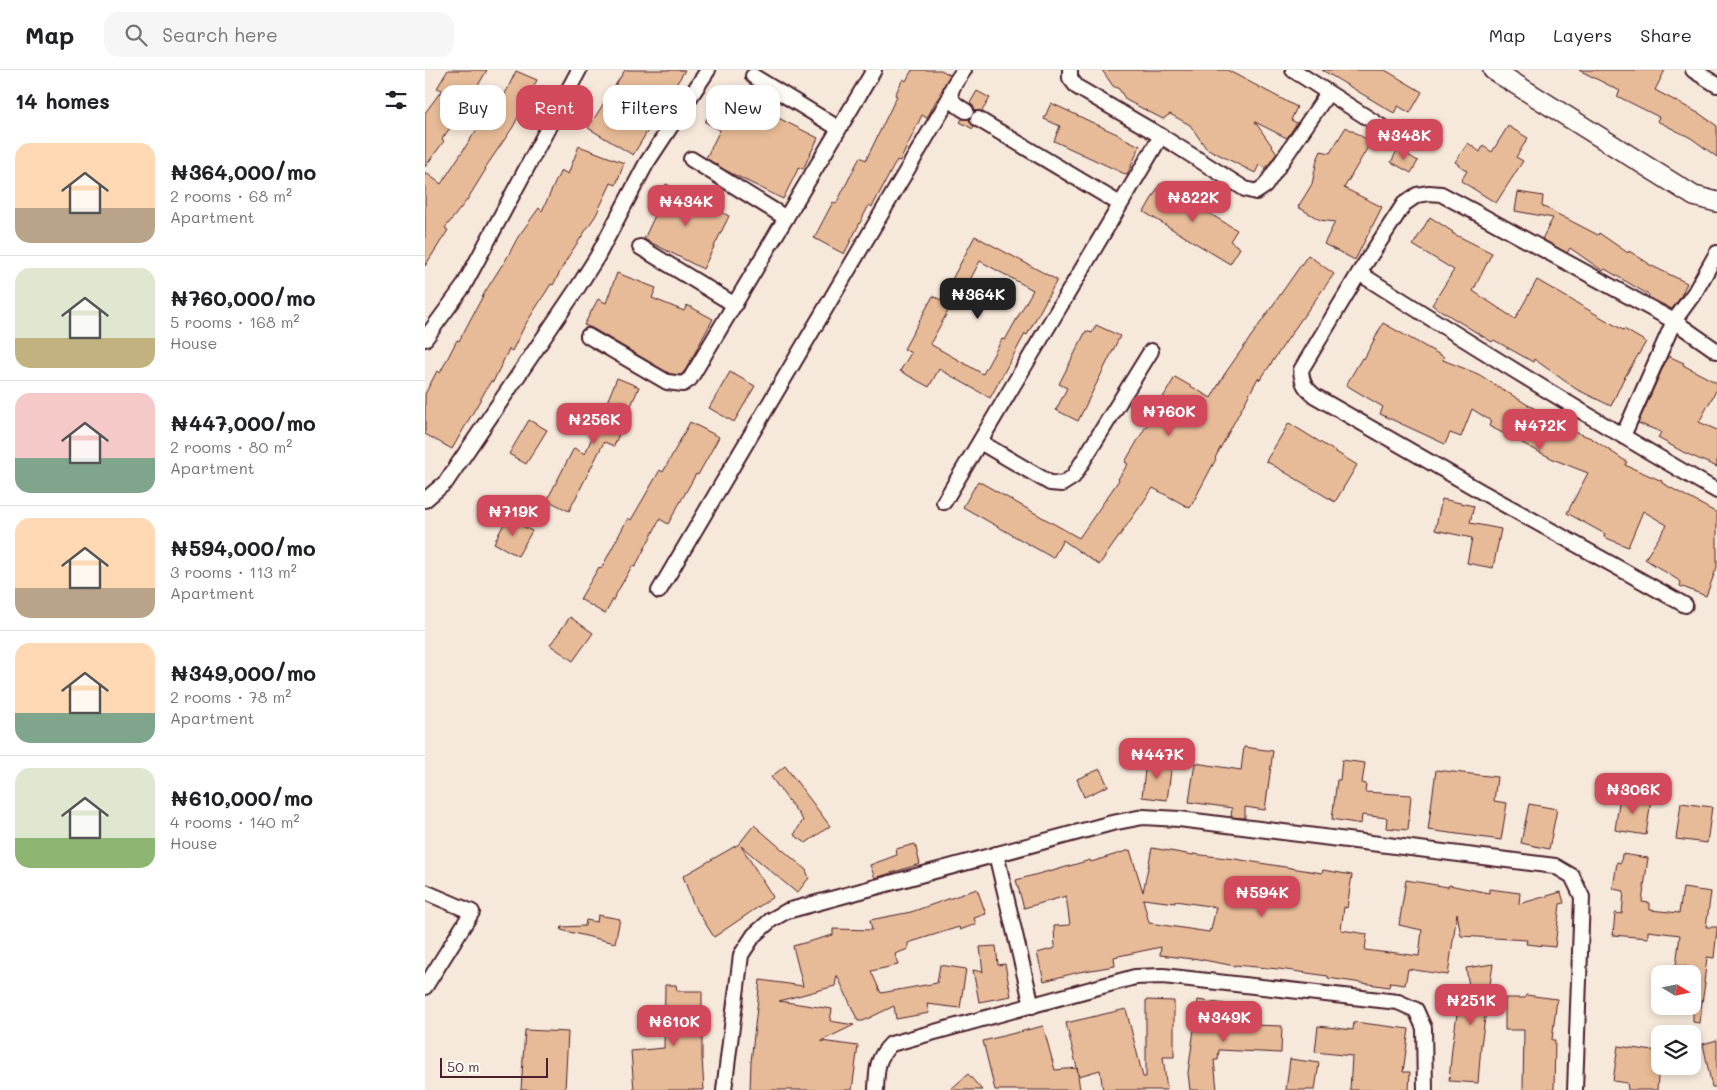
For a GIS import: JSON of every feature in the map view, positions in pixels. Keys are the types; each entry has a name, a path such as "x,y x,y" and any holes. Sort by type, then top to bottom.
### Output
{"street":[{"path":"425,339 463,287 579,70"},
{"path":"425,500 447,482 578,287 597,257 646,164 708,70"},
{"path":"588,336 667,382 683,384 691,379 873,70"},
{"path":"659,591 950,97 951,89 964,70"},
{"path":"1070,70 1070,78 1077,87 1161,136 1245,189 1256,192 1265,186 1328,92"},
{"path":"1293,70 1382,128"},
{"path":"1493,70 1694,196 1717,202"},
{"path":"1693,70 1717,84"},
{"path":"753,76 838,128"},
{"path":"950,97 954,104 966,111"},
{"path":"978,119 1121,204"},
{"path":"944,502 1161,136"},
{"path":"691,159 786,218"},
{"path":"1685,605 1474,487 1306,389 1302,380 1301,370 1359,273 1404,204 1417,194 1429,193 1441,194 1674,321 1717,351"},
{"path":"639,247 735,305"},
{"path":"1623,436 1674,321 1695,292 1717,253"},
{"path":"1359,273 1453,333 1717,491"},
{"path":"980,442 1050,483 1062,484 1073,476 1151,350"},
{"path":"725,1090 741,955 754,935 771,920 787,911 1112,823 1143,817 1179,819 1555,866 1572,876 1582,897 1575,1090"},
{"path":"996,854 1032,1006"},
{"path":"425,892 472,912 425,987"},
{"path":"876,1090 878,1064 883,1053 891,1044 1135,977 1163,976 1398,1002 1416,1010 1424,1028 1425,1090"}],"building":[{"path":"448,70 487,70 478,85 440,85 440,89 437,88"},
{"path":"625,70 685,70 676,85 615,85"},
{"path":"912,70 941,70 950,75 927,118 922,115 900,161 897,160 872,207 869,205 844,254 814,238 833,202 836,204 860,157 866,160 897,96 895,95 903,79 906,81"},
{"path":"1102,70 1227,70 1297,107 1291,120 1297,123 1287,138 1255,122 1277,153 1266,168 1259,165 1255,173 1206,148 1190,125 1170,114 1163,119 1126,100"},
{"path":"1322,70 1385,70 1422,92 1410,113 1398,106 1394,113"},
{"path":"1579,70 1665,70 1655,90 1700,114 1717,126 1717,157 1691,138 1657,121 1659,117 1617,96 1620,91"},
{"path":"516,71 537,80 534,85 516,85 516,121 485,168 467,200 445,228 448,230 425,266 425,172 441,184 476,130 506,130 506,92"},
{"path":"977,91 990,98 982,111 975,111 970,103"},
{"path":"440,93 440,130 449,130 442,139 444,141 425,167 425,113"},
{"path":"1051,103 1140,146 1127,175 1054,141 1060,126 1044,119"},
{"path":"603,104 603,130 648,130 633,155 591,130 593,130 593,120"},
{"path":"780,119 818,138 803,169 799,167 783,199 725,170 706,158 720,130 780,130"},
{"path":"962,119 969,119 974,127 973,129 960,122"},
{"path":"1508,126 1528,138 1516,157 1523,161 1496,203 1461,181 1467,171 1455,162 1468,143 1480,152 1483,146 1492,152"},
{"path":"1346,127 1371,142 1344,188 1382,207 1355,260 1324,244 1335,222 1320,220 1298,207 1312,184 1321,151 1330,153"},
{"path":"579,146 624,163 616,185 611,183 596,215 568,257 553,285 551,284 525,325 512,351 509,349 493,382 491,381 452,449 425,434 425,394 437,371 440,373 457,340 459,341 485,292 503,265 518,237 539,208 542,211 561,170 568,174"},
{"path":"1398,149 1418,161 1411,173 1391,162"},
{"path":"666,184 729,216 703,269 644,239 659,207 656,205"},
{"path":"1160,184 1237,230 1230,241 1240,248 1230,264 1144,212"},
{"path":"1518,192 1543,196 1542,206 1598,235 1599,233 1628,253 1629,251 1648,264 1687,283 1680,298 1672,309 1648,297 1649,295 1605,269 1603,271 1570,248 1567,253 1542,239 1553,218 1515,211"},
{"path":"1430,217 1452,233 1492,253 1473,291 1515,319 1537,280 1646,342 1623,380 1611,406 1576,389 1534,359 1533,362 1494,340 1492,342 1432,305 1454,270 1413,245"},
{"path":"975,236 1057,280 990,398 939,369 929,387 900,371 911,353 904,349 933,296 941,300","holes":["980,261 1033,290 1005,340 1002,339 983,374 930,344 958,293 962,295"]},
{"path":"1308,255 1334,274 1260,380 1258,378 1190,508 1153,488 1099,565 1063,540 1053,558 963,507 978,481 1079,538 1119,480 1128,464 1125,462 1175,377 1211,398 1224,375"},
{"path":"617,273 656,288 652,298 684,311 687,305 713,319 681,375 670,374 584,325 598,299 606,303"},
{"path":"1383,323 1444,357 1443,360 1478,374 1554,419 1552,423 1591,438 1627,462 1625,465 1662,481 1662,483 1717,513 1717,567 1706,596 1680,586 1681,582 1645,559 1667,525 1643,511 1628,547 1604,537 1605,534 1567,513 1588,473 1555,460 1489,426 1491,421 1472,409 1461,437 1450,433 1445,444 1380,414 1383,407 1346,385 1362,358 1364,359"},
{"path":"1096,325 1120,336 1078,421 1056,410 1067,388 1059,384 1086,331 1092,333"},
{"path":"1668,356 1684,363 1683,365 1717,383 1717,389 1699,422 1717,430 1717,467 1683,452 1658,438 1661,432 1638,423"},
{"path":"730,372 755,386 734,422 709,408"},
{"path":"617,378 639,387 614,446 604,442 569,511 547,500 574,448 585,454"},
{"path":"529,420 547,430 526,464 509,454"},
{"path":"690,422 719,437 668,524 660,519 635,567 632,566 605,614 580,599 599,567 601,569 628,518 631,520 660,470 663,472"},
{"path":"1289,423 1357,465 1335,502 1266,461"},
{"path":"1442,499 1474,506 1470,523 1501,529 1493,568 1467,563 1472,538 1435,530"},
{"path":"507,518 532,531 518,556 494,543"},
{"path":"570,617 593,633 573,661 550,645"},
{"path":"1244,747 1273,751 1265,810 1245,807 1245,818 1231,817 1232,808 1189,802 1195,763 1241,770"},
{"path":"1146,760 1172,764 1167,800 1142,797"},
{"path":"1342,760 1365,763 1362,783 1366,784 1365,792 1411,795 1408,830 1386,828 1387,818 1362,815 1361,824 1332,819 1337,780 1340,780"},
{"path":"785,766 830,826 806,843 794,835 803,820 771,777"},
{"path":"1100,769 1108,786 1084,797 1077,779"},
{"path":"1436,770 1497,777 1494,801 1507,803 1501,840 1428,830"},
{"path":"1620,796 1651,800 1646,835 1615,830"},
{"path":"1681,803 1712,807 1707,843 1676,839"},
{"path":"1529,804 1557,809 1549,849 1521,843"},
{"path":"754,825 806,870 809,878 797,893 741,846 773,897 714,937 693,904 683,876 739,844"},
{"path":"915,844 920,864 875,878 870,865 897,855 896,849"},
{"path":"1152,848 1322,873 1323,870 1352,875 1347,908 1344,907 1341,930 1367,934 1365,950 1419,956 1422,930 1399,925 1406,880 1448,887 1449,885 1489,893 1489,889 1520,893 1519,904 1561,892 1564,903 1560,904 1555,947 1526,944 1527,940 1461,936 1457,913 1448,975 1408,969 1405,985 1390,983 1389,987 1279,969 1235,966 1193,958 1160,955 1161,947 1114,957 1115,966 1079,972 1044,981 1037,953 1055,948 1054,926 1070,925 1066,896 1024,908 1016,880 1090,860 1091,862 1130,850 1143,892","holes":["1143,899 1175,903 1175,901 1216,907 1211,930 1209,932 1149,923"]},
{"path":"1622,854 1648,858 1642,902 1650,903 1650,910 1679,913 1683,888 1711,892 1706,927 1717,927 1717,930 1714,958 1707,957 1701,1010 1701,965 1676,965 1680,935 1648,931 1648,938 1613,935 1615,913 1622,914 1624,891 1613,889 1617,862 1621,863"},
{"path":"977,889 986,914 974,918 976,924 960,930 959,927 908,943 908,949 895,954 898,965 871,971 881,993 937,983 940,965 966,969 960,1008 927,1004 929,1013 896,1019 894,1006 863,1021 858,1021 837,975 835,986 779,1001 832,1009 830,1021 854,1025 821,1041 858,1046 852,1090 750,1090 751,1062 760,980 803,986 793,946 833,935 833,929 872,930 870,920 911,912"},
{"path":"598,915 620,919 615,943 561,930 562,927 585,926 586,920 597,922"},
{"path":"996,946 998,965 1005,964 1011,996 979,1002 973,970 983,972 980,947"},
{"path":"1493,964 1481,1045 1478,1083 1449,1081 1460,994 1470,992 1466,968"},
{"path":"665,985 676,985 677,991 702,991 704,1090 634,1090 631,1051 664,1048"},
{"path":"1526,995 1557,999 1552,1040 1555,1040 1554,1090 1523,1090 1524,1030 1505,1030 1505,998 1525,998"},
{"path":"1146,1000 1174,1001 1174,1057 1163,1057 1167,1090 1103,1090 1100,1070 1079,1076 1066,1023 1126,1009 1143,1077 1146,1077"},
{"path":"1198,1000 1225,1004 1223,1024 1282,1026 1281,1053 1219,1050 1218,1060 1214,1060 1217,1090 1190,1090 1188,1073"},
{"path":"1693,1015 1700,1015 1699,1023 1693,1022"},
{"path":"1354,1022 1409,1029 1403,1072 1410,1072 1409,1090 1350,1090 1352,1056 1315,1052 1318,1026 1353,1030"},
{"path":"1043,1026 1055,1070 1077,1068 1080,1090 995,1090 983,1041"},
{"path":"525,1030 568,1032 565,1090 521,1090"},
{"path":"1717,1040 1717,1087 1712,1087 1703,1044"},
{"path":"1618,1046 1651,1051 1651,1075 1658,1075 1657,1090 1628,1090 1627,1083 1613,1081"},
{"path":"1290,1059 1319,1063 1315,1090 1286,1090"},
{"path":"968,1074 982,1090 950,1090"}]}
